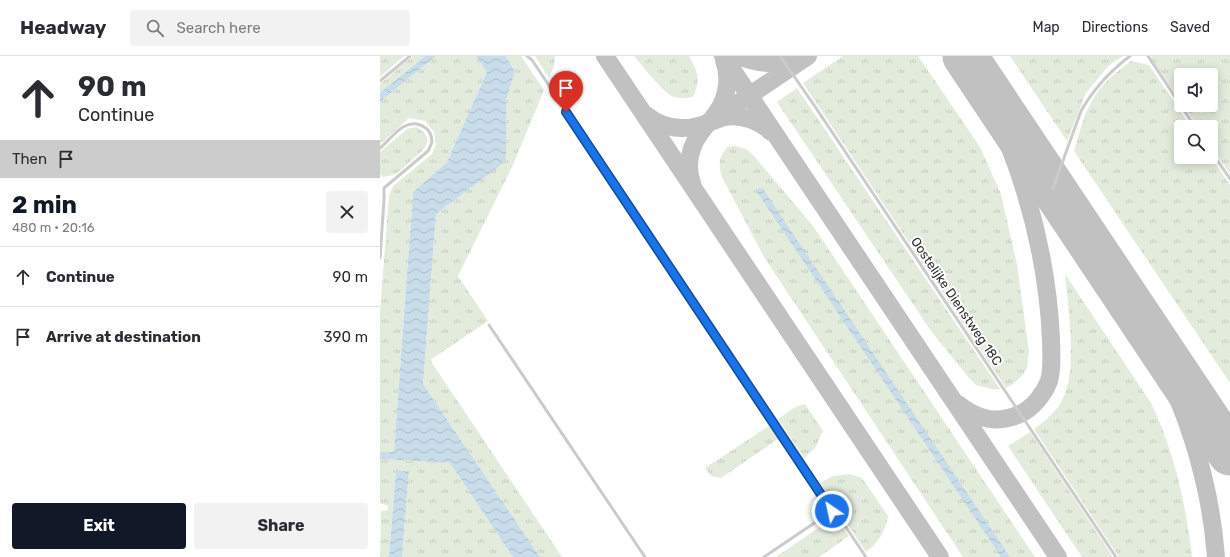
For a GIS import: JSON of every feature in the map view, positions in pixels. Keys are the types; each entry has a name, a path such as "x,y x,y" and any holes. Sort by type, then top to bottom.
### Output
{"lane":[{"path":"380,81 410,56"},
{"path":"527,56 532,60 832,511 837,514 866,557"},
{"name":"Oostelijke Dienstweg 18C","path":"780,56 1116,557"},
{"path":"1053,188 1081,111 1087,100 1110,72 1130,56"},
{"path":"1148,56 1190,120"},
{"path":"380,148 404,126 414,124 424,125 430,132 432,143 428,151 382,188 384,206 380,258"},
{"path":"1218,161 1230,179"},
{"path":"489,325 645,557"},
{"path":"764,557 832,511"}],"green space":[{"path":"380,56 404,56 380,77"},
{"path":"413,56 425,56 380,93 380,84"},
{"path":"436,56 476,56 487,72 447,162 413,192 394,452 380,452 380,312 389,196 393,186 432,154 436,144 434,132 425,121 409,118 380,144 380,102"},
{"path":"506,56 521,56 544,90 512,167 458,276 488,321 430,360 562,557 540,557 423,384 436,214 496,169 506,155 506,100 515,72"},
{"path":"535,56 555,56 554,66 549,78"},
{"path":"634,56 689,56 695,67 698,80 693,97 679,98 670,95 659,85"},
{"path":"843,56 918,56 980,147 1001,194 1017,265 1029,351 1027,368 1022,376 1006,388 803,83"},
{"path":"1010,56 1123,56 1108,66 1086,93 1067,141"},
{"path":"1152,56 1230,56 1230,174 1218,156 1218,120 1193,120 1188,112 1218,112 1218,68 1174,68 1174,92 1151,58"},
{"path":"1131,61 1149,65 1174,102 1174,112 1181,112 1186,120 1174,120 1174,164 1216,164 1230,185 1230,383 1074,151 1089,106 1101,88"},
{"path":"797,88 1000,389 992,389 976,385 931,331 777,102"},
{"path":"417,127 423,131 426,136 427,140 424,148 399,172 383,177 380,174 380,152 407,129"},
{"path":"736,146 746,149 754,156 813,226 1035,557 963,557 764,257 722,177 720,161 724,151 727,147"},
{"path":"1065,274 1151,403 1166,440 1178,478 1192,557 1119,557 1034,429 1048,418 1060,404 1066,392 1069,377 1071,341"},
{"path":"805,404 823,431 815,448 804,458 778,419 795,407"},
{"path":"769,426 778,439 721,478 711,476 705,468"},
{"path":"1030,432 1113,557 1082,557 1008,446"},
{"path":"380,459 450,463 513,557 402,557 409,472 396,471 389,557 380,557 381,511 388,510 388,506 380,503"},
{"path":"850,474 862,478 888,516 881,536 866,552 820,483 833,476"},
{"path":"830,520 835,520 825,527 826,530 840,523 849,536 819,557 776,557"}],"water":[{"path":"425,56 436,56 380,102 380,93"},
{"path":"476,56 506,56 515,72 506,100 506,155 503,163 496,169 436,214 423,384 540,557 513,557 450,463 380,459 380,452 394,452 413,192 447,162 487,72"},
{"path":"759,188 763,189 1010,557 1001,557 757,192"},
{"path":"396,471 409,471 402,557 389,557"}],"taxiway":[{"path":"605,56 940,557"},
{"path":"723,56 1058,557"},
{"path":"738,56 753,61 768,63 791,61 799,58"},
{"path":"716,118 808,56"},
{"path":"958,404 973,414 988,419 1003,419 1020,414 1034,404 1044,391 1049,381 1052,360 1047,289 1032,216 1018,168 1009,145 988,99 964,56"},
{"path":"692,183 689,168 690,154 699,134 719,109 726,91 727,72 724,60"},
{"path":"646,115 659,123 680,128 695,127 731,116 750,119 767,128 771,132"},
{"path":"1129,302 1160,358 1183,412 1199,459 1205,483 1210,508 1216,557"}],"runway":[{"path":"965,56 1230,453"}],"route":[{"path":"566,112 832,511"}]}
